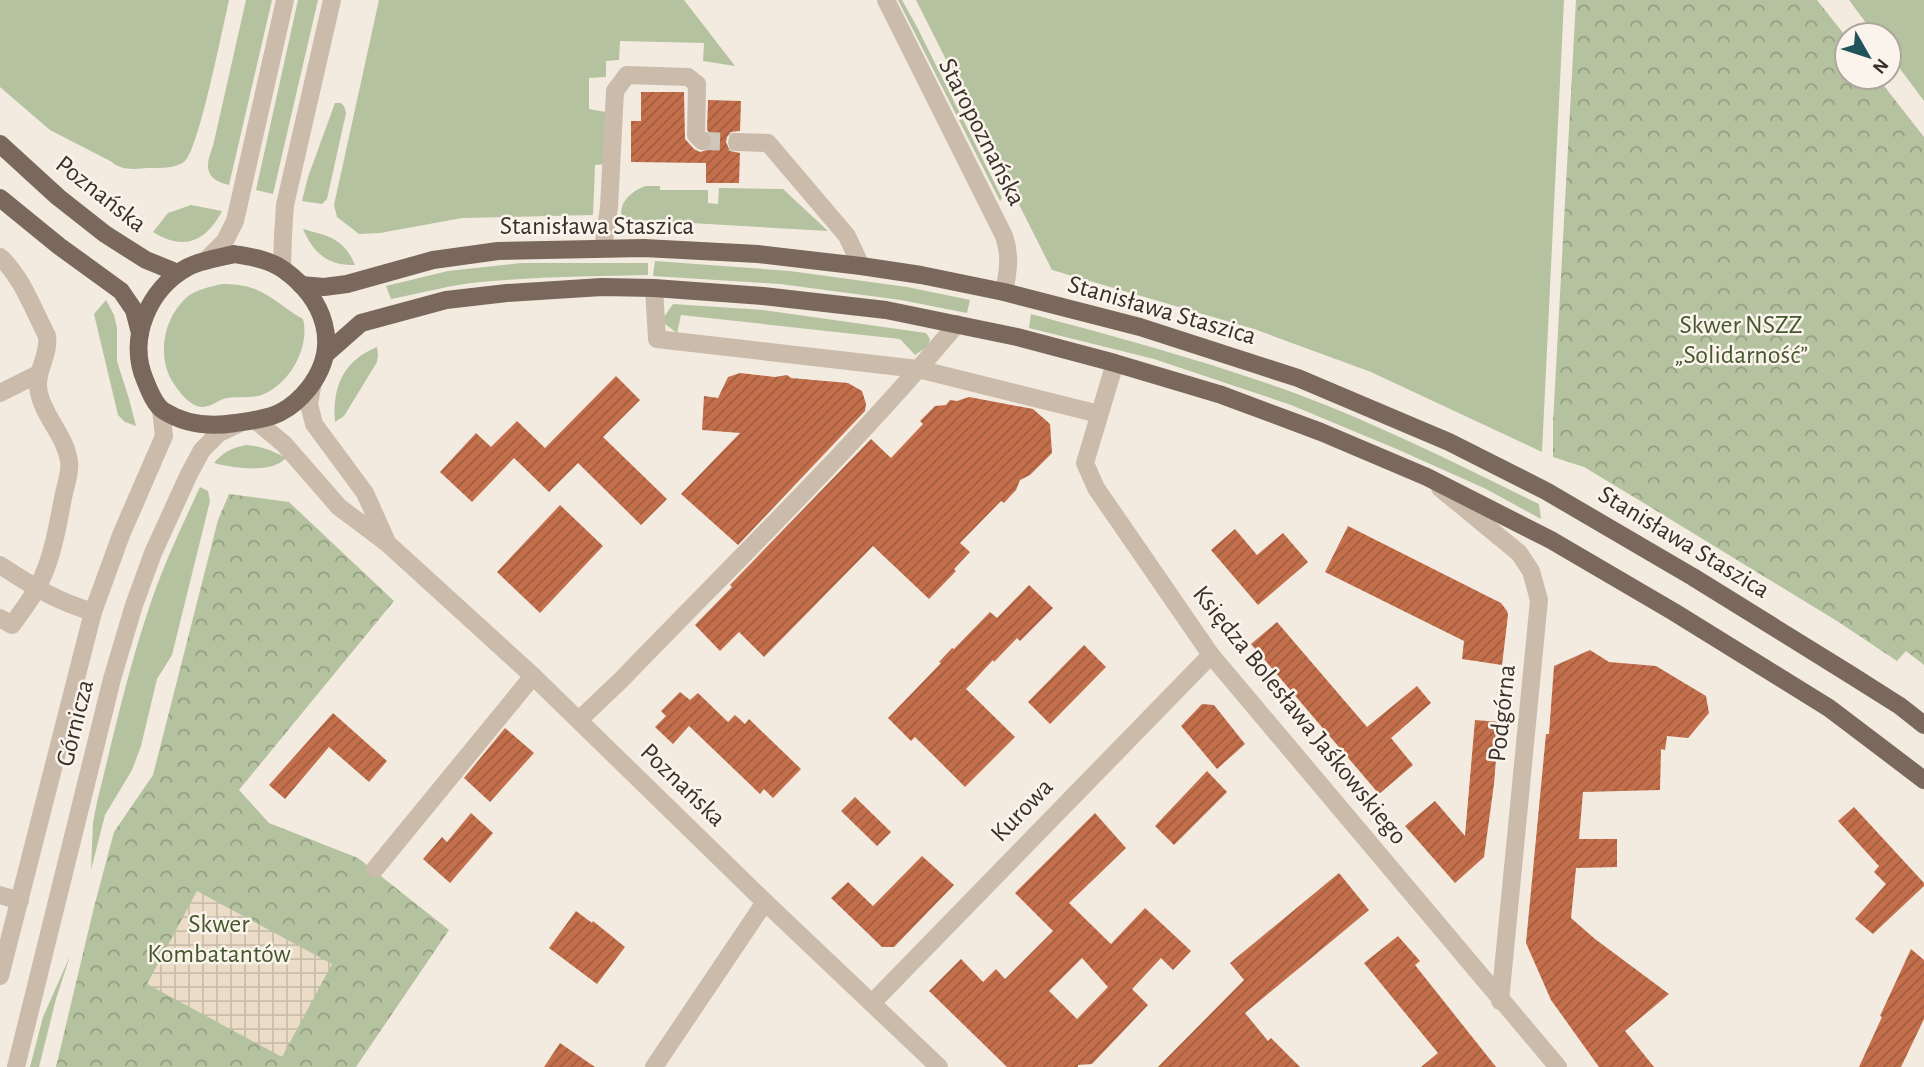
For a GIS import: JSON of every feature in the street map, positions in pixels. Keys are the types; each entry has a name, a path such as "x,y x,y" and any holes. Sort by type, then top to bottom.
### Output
{"main road":[{"name":"Poznańska","path":"0,144 58,197 105,234 146,260 178,273"},
{"path":"0,198 59,246 121,291 134,310 140,333"},
{"name":"Stanisława Staszica","path":"301,285 324,287 347,284 433,260 499,251 603,248 758,254 920,275 1004,292 1140,327 1298,378 1450,442 1546,491 1693,577 1851,674 1924,725"},
{"path":"234,254 261,258 282,268 301,285 316,304 326,327 327,353 321,370 300,400 280,413 214,426 187,422 161,410 149,390 138,355 140,333 149,306 160,288 190,266 234,254"},
{"path":"327,353 361,323 446,300 602,287 764,296 886,310 957,324 1115,363 1244,403 1321,432 1427,477 1550,540 1674,612 1829,708 1924,780"}],"street":[{"path":"205,261 225,242 235,221 285,0"},
{"path":"282,268 285,205 332,0"},
{"name":"Staropoznańska","path":"886,0 1004,236 1009,270 1004,292"},
{"path":"603,248 609,207 615,91 627,75 688,77 697,85 696,135 702,141"},
{"path":"737,142 768,143 848,236 861,266"},
{"path":"0,618 12,625 37,589 52,554 70,463 64,441 38,391 38,374 46,355 47,336 22,287 2,261"},
{"path":"654,288 657,340 918,369 1099,414"},
{"path":"579,720 842,452 957,324"},
{"name":"Księdza Bolesława Jaśkowskiego","path":"1115,363 1085,463 1096,488 1211,655 1558,1067"},
{"path":"0,393 38,374"},
{"name":"Poznańska","path":"313,382 309,404 314,424 365,493 387,543"},
{"name":"Górnicza","path":"0,976 93,612 121,534 163,436 161,410"},
{"name":"Górnicza","path":"16,1067 112,679 134,605 153,553 202,450 219,433 249,421"},
{"name":"Poznańska","path":"249,421 290,450 339,507 387,543 533,676 939,1067"},
{"name":"Podgórna","path":"1427,477 1519,552 1531,571 1539,600 1500,1001"},
{"path":"0,565 37,589 72,606 93,612"},
{"name":"Kurowa","path":"872,1003 1211,655"},
{"path":"376,869 533,676"},
{"path":"0,895 20,901"},
{"path":"654,1067 765,902"}],"green space":[{"path":"0,0 229,0 197,134 185,161 167,168 120,167 50,130 0,87"},
{"path":"246,0 272,0 229,185 215,179 208,166"},
{"path":"298,0 318,0 273,194 256,190"},
{"path":"379,0 684,0 735,66 703,61 704,43 620,41 619,60 606,61 606,77 589,78 589,109 606,112 605,164 595,165 593,215 462,218 380,233 359,234 337,217 334,205"},
{"path":"898,0 902,0 917,27 1002,198 1000,201"},
{"path":"916,0 1564,0 1542,452 1371,372 1254,329 1052,270"},
{"name":"Skwer NSZZ „Solidarność”","path":"1576,0 1817,0 1834,21 1833,91 1888,91 1924,137 1924,665 1906,651 1897,661 1837,621 1584,467 1553,457"},
{"path":"1849,0 1924,0 1924,101 1903,73 1903,21 1865,21"},
{"path":"335,103 341,103 346,113 327,199 322,204 302,201 308,177"},
{"path":"645,186 660,186 660,190 708,190 708,203 718,204 719,188 783,189 828,231 622,219 622,208 626,199"},
{"path":"191,205 222,211 209,230 193,240 174,241 153,232 168,213"},
{"path":"303,229 328,236 340,244 355,265 336,263 322,256"},
{"path":"655,261 790,271 907,287 970,300 967,313 901,300 780,284 653,276"},
{"path":"521,263 648,263 648,275 481,282 391,299 386,286 448,271"},
{"path":"222,284 239,285 268,295 303,319 304,340 290,372 274,388 259,396 227,398 201,407 184,397 168,374 165,339 172,316 187,297 199,290"},
{"path":"106,300 114,315 117,328 117,361 136,426 125,422 118,415 94,314"},
{"path":"673,304 763,310 926,333 930,339 928,346 915,355 900,339 681,315 677,333 665,324 664,317"},
{"path":"1031,314 1198,361 1328,406 1539,504 1541,519 1486,489 1291,405 1154,359 1029,328"},
{"path":"377,347 377,362 344,416 335,422 336,397 342,377 356,360"},
{"path":"246,445 257,446 286,458 280,463 262,468 241,468 214,463 228,451"},
{"path":"200,487 208,491 210,501 172,655 157,679 141,746 132,770 105,815 91,870 93,823 97,802 133,658 159,579"},
{"name":"Skwer Kombatantów","path":"229,494 289,502 394,601 239,790 269,823 358,858 449,930 356,1067 56,1067 114,832 153,775 218,520"},
{"path":"70,956 39,1067 30,1067 43,1017"}],"shaded area":[{"path":"197,891 332,964 282,1057 147,984"}],"building":[{"path":"641,92 684,92 685,139 700,152 710,149 713,143 713,137 707,130 708,100 741,101 740,131 731,132 726,142 730,151 740,153 739,183 706,183 706,163 631,162 631,121 641,121"},
{"path":"740,373 775,377 787,375 791,378 848,383 862,391 866,404 865,411 738,545 681,494 740,433 702,430 704,396 718,398 728,377"},
{"path":"616,376 640,400 603,437 667,499 641,525 578,463 549,492 514,458 472,502 440,472 476,433 491,447 517,421 545,448"},
{"path":"969,397 1033,409 1050,424 1052,453 1030,475 1020,480 1016,490 1004,503 1001,501 960,543 970,552 929,599 873,546 764,657 739,632 720,651 695,625 871,439 891,458 923,424 920,421 935,406"},
{"path":"560,505 603,546 540,613 497,572"},
{"path":"1348,526 1501,603 1508,615 1502,665 1462,659 1464,641 1325,572"},
{"path":"1235,529 1257,555 1283,533 1308,562 1258,605 1211,550"},
{"path":"1029,585 1053,608 1020,641 1017,638 994,662 993,660 966,689 1015,737 965,787 915,737 911,741 888,718 952,648 954,649 990,612 997,618"},
{"path":"1277,622 1367,727 1417,686 1431,703 1391,738 1413,765 1379,794 1251,644"},
{"path":"1084,645 1106,667 1050,724 1028,702"},
{"path":"1590,650 1609,662 1656,666 1706,696 1709,713 1688,738 1667,736 1665,750 1661,749 1660,790 1583,792 1579,839 1617,839 1617,867 1576,868 1571,918 1669,994 1625,1031 1654,1067 1599,1067 1551,1000 1526,943 1554,666"},
{"path":"680,692 690,700 698,693 728,722 735,715 745,724 749,719 801,769 773,798 764,789 760,794 689,726 673,744 655,727 666,716 661,711"},
{"path":"1202,704 1214,705 1245,744 1217,769 1181,726"},
{"path":"333,713 387,761 369,782 329,747 285,799 269,785"},
{"path":"1475,720 1499,722 1494,784 1484,857 1455,883 1405,826 1435,801 1465,836"},
{"path":"505,728 534,753 490,802 464,778"},
{"path":"1207,771 1227,792 1174,845 1155,826"},
{"path":"855,797 891,832 877,846 841,811"},
{"path":"1854,807 1924,883 1924,886 1873,934 1855,919 1886,884 1874,872 1879,866 1838,821"},
{"path":"471,813 493,833 450,883 423,859 442,837 447,842"},
{"path":"1095,813 1126,848 1069,903 1111,944 1145,908 1191,951 1173,970 1161,958 1132,989 1148,1005 1092,1064 1078,1067 1007,1067 929,991 961,959 983,982 996,969 1005,979 1053,931 1015,893","holes":["1082,958 1108,987 1077,1019 1049,991"]},
{"path":"922,856 954,885 894,947 882,947 831,898 848,882 873,906"},
{"path":"1339,873 1369,910 1245,1013 1268,1041 1271,1038 1300,1067 1158,1067 1244,980 1230,963"},
{"path":"576,911 625,947 597,984 549,948"},
{"path":"1398,936 1420,961 1415,965 1496,1067 1421,1067 1438,1053 1364,963"},
{"path":"1911,949 1924,960 1924,1019 1901,1067 1859,1067 1882,1017 1880,1016"},
{"path":"560,1043 595,1067 544,1067"}],"tunnel":[{"path":"702,141 737,142"}]}
